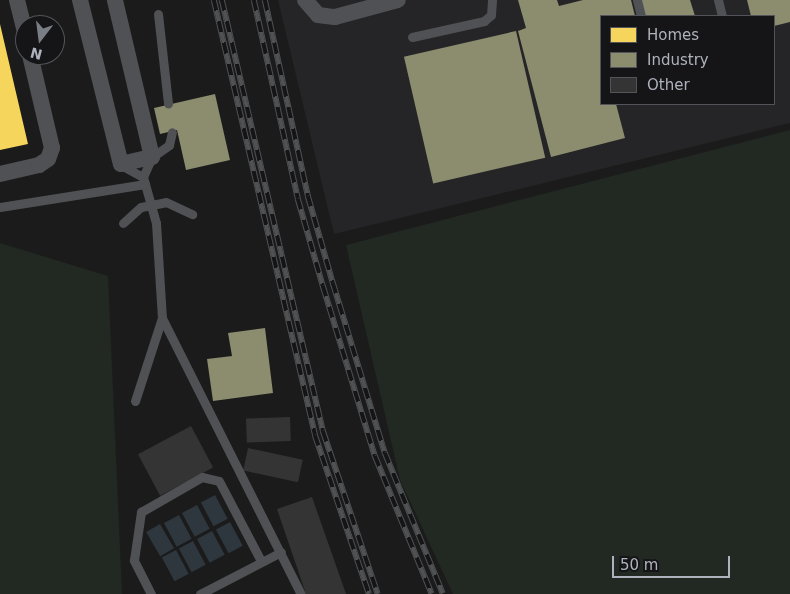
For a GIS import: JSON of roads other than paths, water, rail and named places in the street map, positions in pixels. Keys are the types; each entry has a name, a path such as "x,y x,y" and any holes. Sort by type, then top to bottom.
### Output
{"street":[{"path":"18,0 21,15"},
{"path":"80,0 121,164 152,157 115,0"},
{"path":"305,0 318,15 335,17 398,0"},
{"path":"1,170 39,165 48,159 52,148 32,65"}],"lane":[{"path":"412,37 484,20 491,15 492,0"},
{"path":"637,0 641,15"},
{"path":"718,0 722,15"},
{"path":"158,14 168,103"},
{"path":"144,181 152,157 169,145 172,132"},
{"path":"121,164 144,181 152,204 161,258 162,318 135,401"},
{"path":"0,207 144,181"},
{"path":"122,223 132,212 152,204 166,202 192,214"},
{"path":"162,318 301,594"},
{"path":"151,594 134,560 141,512 202,477 219,481 261,561"},
{"path":"200,594 281,552"}],"railway":[{"path":"214,0 315,435 369,594"},
{"path":"222,0 323,431 378,594"},
{"path":"254,0 298,199 323,286 375,456 432,594"},
{"path":"265,0 308,196 333,283 385,453 443,594"}]}
